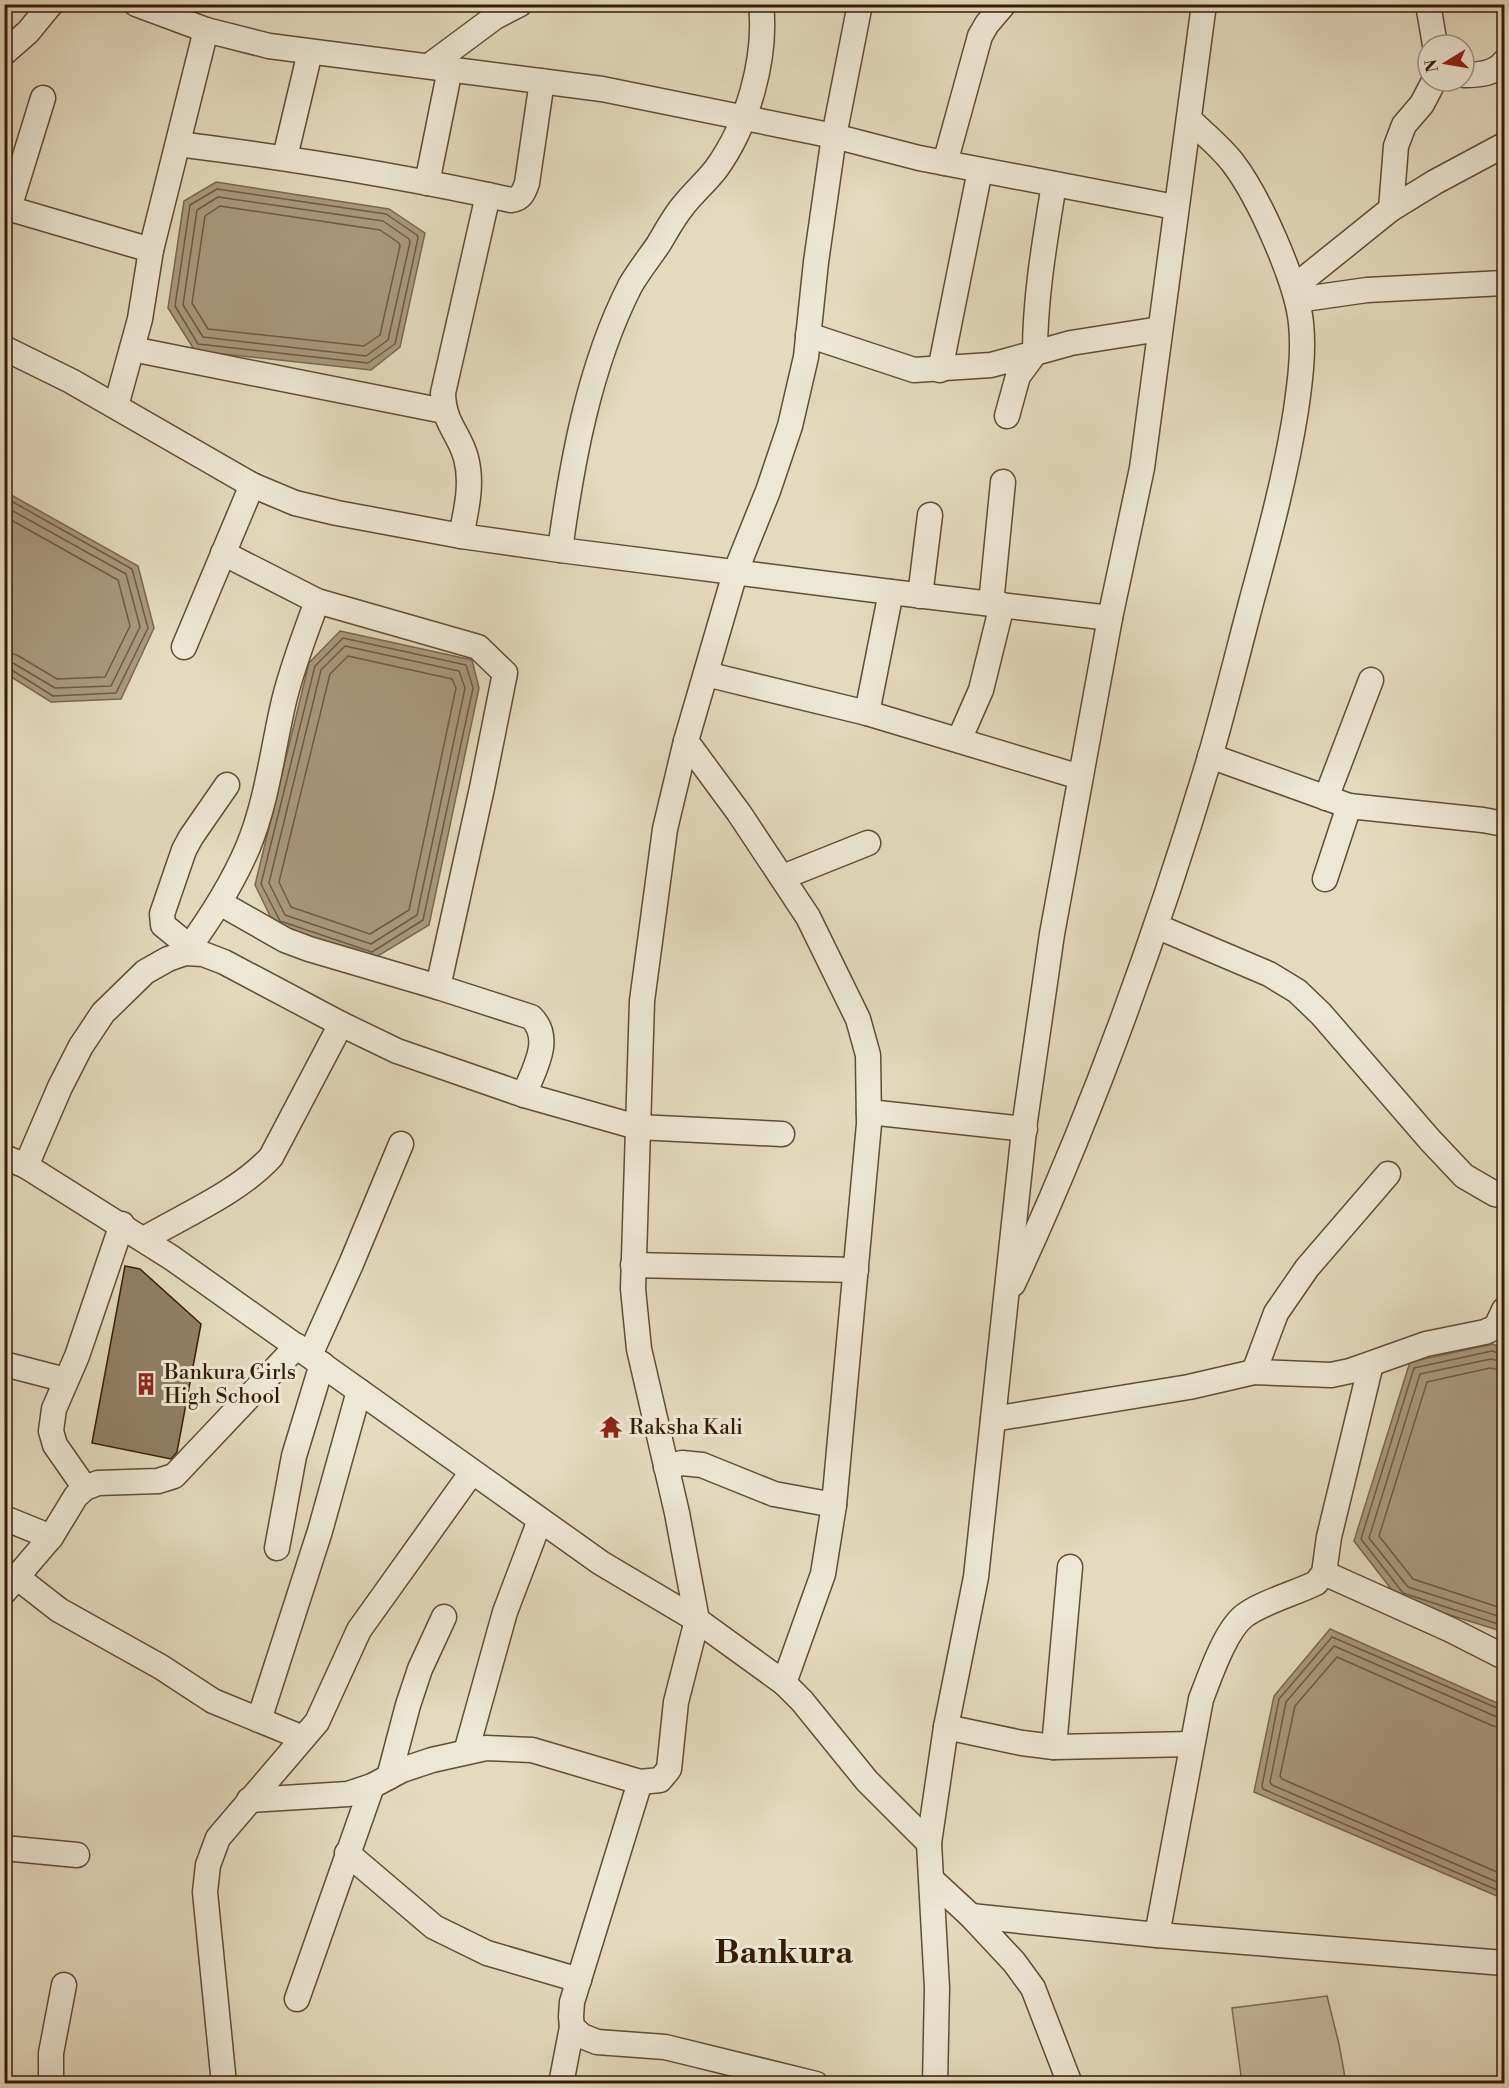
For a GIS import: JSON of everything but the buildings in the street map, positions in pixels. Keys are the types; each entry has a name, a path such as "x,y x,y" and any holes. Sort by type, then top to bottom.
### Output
{"street":[{"path":"4,53 28,32 51,4"},
{"path":"136,4 206,30 269,46 602,89 834,136 945,163 1175,207"},
{"path":"560,550 570,479 583,420 608,341 631,285 683,206 716,170 743,119 759,65 762,40 761,4"},
{"path":"249,1800 348,1794 432,1760 486,1748 532,1750 640,1782 650,1783 660,1780 669,1769 676,1702 697,1620 639,1349 633,1288 642,1001 665,829 686,741 735,573 768,491 790,426 806,357 834,136 860,4"},
{"path":"945,163 980,36 1004,4"},
{"path":"935,2084 937,1988 929,1842 946,1727 976,1577 1025,1129 1052,934 1110,618 1142,468 1175,207 1204,4"},
{"path":"1428,4 1433,33"},
{"path":"427,183 439,67 495,17 513,6"},
{"path":"116,406 140,319 151,250 206,30"},
{"path":"285,158 310,52"},
{"path":"1476,73 1502,66 1504,62"},
{"path":"178,144 285,158 511,200 520,197 525,192 542,81"},
{"path":"1390,209 1396,146 1404,125 1422,105 1428,93"},
{"path":"43,98 7,208 151,250"},
{"path":"1005,1303 1064,1173 1099,1085 1156,926 1210,756 1265,549 1293,429 1302,350 1301,321 1295,294 1263,215 1237,169 1189,119"},
{"path":"1295,294 1390,209 1504,145"},
{"path":"940,370 980,170"},
{"path":"1007,416 1018,376 1035,353 1035,315 1041,261 1054,184"},
{"path":"461,536 468,495 468,470 466,456 444,411 443,384 488,195"},
{"path":"1295,294 1504,283"},
{"path":"808,335 914,370 940,370 991,365 1071,343 1160,329"},
{"path":"4,348 71,381 252,485 295,503 461,536 560,550 1110,618"},
{"path":"132,349 444,411"},
{"path":"959,740 981,690 997,604 1003,482"},
{"path":"184,647 252,485"},
{"path":"920,596 930,515"},
{"path":"223,553 317,601 478,647 505,673 438,987"},
{"path":"867,713 891,592"},
{"path":"317,601 283,703 267,790 259,818 248,848 220,903 188,950 145,972 103,1013 11,1163 122,1224 602,1563 697,1620 784,1683 802,1701 867,1781 929,1842"},
{"path":"706,674 867,713 1080,777"},
{"path":"1326,798 1371,680"},
{"path":"686,741 783,877 808,917 858,1019 868,1055 869,1112 834,1505 823,1574 784,1683"},
{"path":"1210,756 1349,806 1503,817"},
{"path":"227,785 184,850 162,914 163,925 188,950 224,962 340,1024 398,1051 524,1095 637,1127 782,1134"},
{"path":"1325,879 1349,806"},
{"path":"783,877 868,843"},
{"path":"220,903 285,940 309,949 531,1017 537,1023 542,1037 542,1046 524,1095"},
{"path":"1156,926 1269,974 1297,991 1321,1014 1464,1176 1495,1194 1504,1196"},
{"path":"144,1239 231,1190 259,1170 271,1157 340,1024"},
{"path":"869,1112 1025,1129"},
{"path":"277,1548 310,1355 401,1144"},
{"path":"1254,1372 1276,1313 1307,1268 1388,1174"},
{"path":"85,1488 55,1445 51,1431 54,1409 77,1356 122,1224"},
{"path":"633,1265 856,1270"},
{"path":"993,1419 1189,1387 1254,1372 1331,1375 1350,1371 1426,1344 1485,1332 1496,1327 1504,1310"},
{"path":"303,1738 213,1701 161,1667 11,1585 51,1537 76,1496 85,1488 98,1483 158,1481 174,1476 310,1355"},
{"path":"4,1364 66,1380"},
{"path":"1158,1935 1201,1699 1215,1663 1233,1628 1244,1616 1316,1583 1324,1573 1329,1538 1371,1364"},
{"path":"259,1720 320,1531 359,1391"},
{"path":"666,1467 690,1462 774,1494 834,1505"},
{"path":"225,2084 205,1892 208,1865 218,1838 317,1722 359,1630 472,1472"},
{"path":"4,1518 51,1537"},
{"path":"466,1752 505,1612 540,1520"},
{"path":"1054,1747 1071,1567"},
{"path":"1324,1573 1451,1630 1504,1657"},
{"path":"297,1999 347,1853 380,1781 420,1669 444,1617"},
{"path":"946,1727 1022,1743 1054,1747 1192,1744"},
{"path":"561,2084 573,2027 572,2002 640,1782"},
{"path":"4,1848 77,1855"},
{"path":"347,1853 434,1927 487,1953 579,1980"},
{"path":"932,1880 971,1916 1014,1962 1033,1988 1070,2084"},
{"path":"971,1916 1158,1935 1504,1963"},
{"path":"51,2084 51,2053 64,1985"},
{"path":"573,2027 582,2036 597,2042 665,2047 816,2084"}],"shaded area":[{"path":"1327,1996 1346,2083 1242,2083 1232,2008"}],"water":[{"path":"216,182 389,209 425,233 400,347 371,370 195,351 168,308 184,201"},
{"path":"4,491 138,566 154,628 121,699 51,702 5,673"},
{"path":"340,631 472,660 479,688 429,925 373,959 275,926 255,885 309,663"},
{"path":"1493,1344 1504,1350 1504,1632 1399,1599 1354,1541 1410,1362"},
{"path":"1330,1629 1504,1706 1504,1899 1254,1792 1274,1696"}],"place":[{"name":"Bankura Girls High School","path":"146,1384"},
{"name":"Raksha Kali","path":"611,1427"}],"district":[{"name":"Bankura","path":"784,1951"}]}
